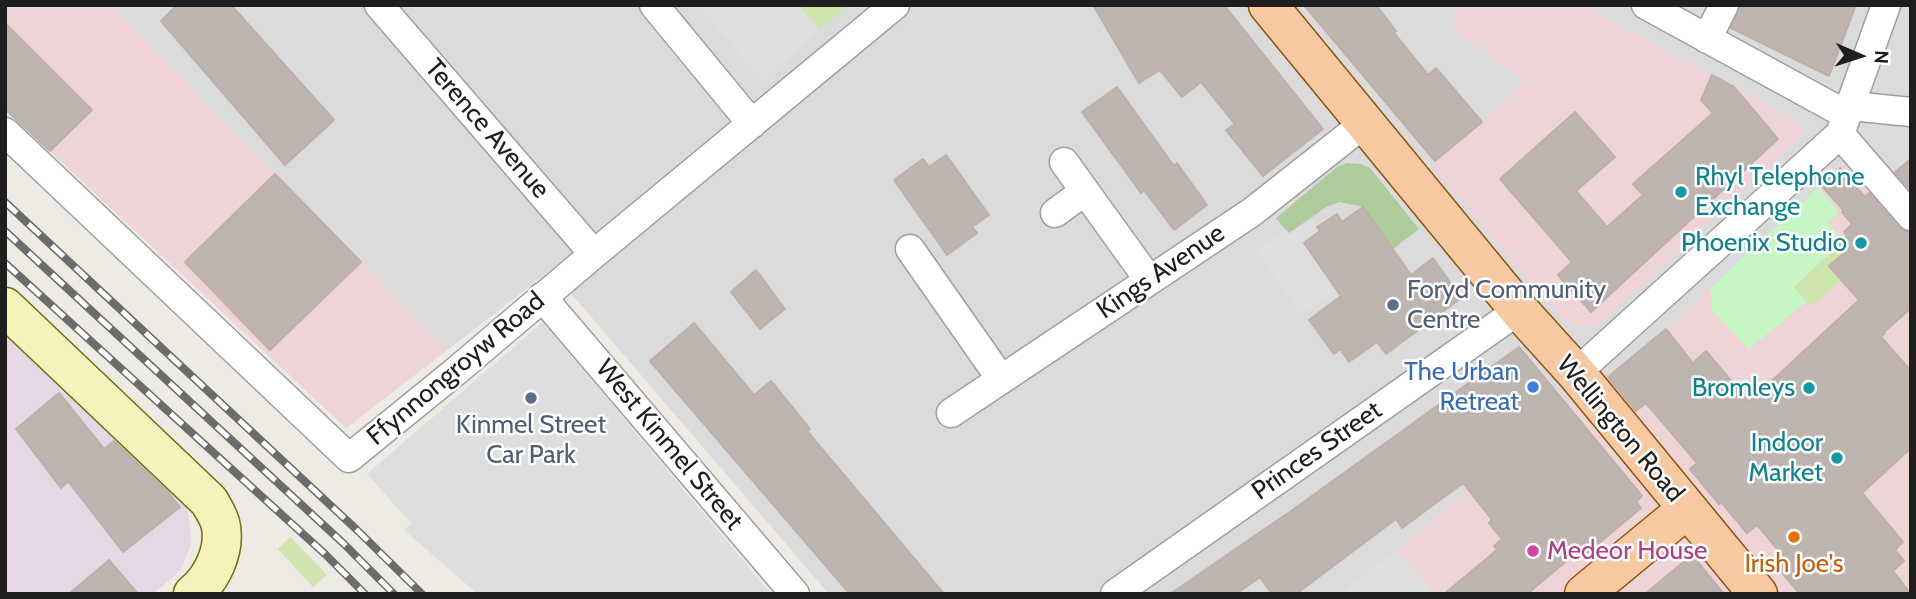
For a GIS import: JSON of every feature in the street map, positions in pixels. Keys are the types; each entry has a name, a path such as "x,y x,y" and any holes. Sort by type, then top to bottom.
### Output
{"main road":[{"name":"Wellington Road","path":"1268,5 1519,310 1576,373 1758,594"},
{"path":"1584,594 1687,509"}],"street":[{"name":"Terence Avenue","path":"379,5 594,254"},
{"path":"654,5 752,124"},
{"name":"Ffynnongroyw Road","path":"5,132 349,458 468,362 542,297 895,5"},
{"path":"1646,5 1846,118 1911,216"},
{"path":"1707,39 1724,5"},
{"path":"1576,373 1846,118 1886,5"},
{"path":"1846,118 1911,111"},
{"name":"Kings Avenue","path":"951,413 1252,212 1366,122"},
{"path":"1064,162 1149,280"},
{"path":"1055,214 1085,191"},
{"path":"910,249 1001,379"},
{"name":"West Kinmel Street","path":"542,297 795,594"},
{"path":"5,307 209,500 221,526 220,555 203,586 193,594"},
{"name":"Princes Street","path":"1115,594 1519,310"}],"shaded area":[{"path":"5,5 1911,5 1911,594 829,594 551,270 346,428 5,109"},
{"path":"5,5 110,5 447,350 346,428 5,109"},
{"path":"698,5 799,5 819,30 763,81"},
{"path":"1458,5 1581,5 1801,123 1802,133 1608,317 1586,327 1568,323 1431,164 1482,122 1525,81 1456,32 1453,10"},
{"path":"1847,162 1911,235 1911,594 1347,594 1344,590 1666,329 1711,288 1712,311 1749,349 1806,302 1794,287 1828,223 1839,212 1819,187"},
{"path":"1311,218 1320,231 1304,243 1336,290 1302,315 1256,250 1285,229 1289,233"},
{"name":"Kinmel Street Car Park","path":"543,322 771,594 478,594 404,530 411,523 367,474"},
{"path":"5,332 187,504 191,544 181,570 153,594 5,594"},
{"path":"1397,549 1433,594 1347,594 1344,590"}],"green space":[{"path":"799,5 848,5 819,30"},
{"path":"1347,163 1370,168 1419,229 1393,249 1363,207 1340,202 1326,207 1289,234 1276,218 1337,167"},
{"path":"1819,187 1839,212 1828,223 1843,241 1794,287 1806,302 1749,349 1712,311 1711,288"},
{"path":"1838,246 1844,253 1829,266 1842,280 1810,307 1794,287"},
{"path":"290,537 327,575 313,587 278,549"}],"building":[{"path":"177,5 231,5 334,120 285,165 161,21"},
{"path":"1093,5 1224,5 1323,129 1263,176 1226,130 1235,124 1201,82 1182,97 1160,70 1139,83"},
{"path":"1304,5 1376,5 1396,31 1394,33 1428,75 1436,68 1482,122 1435,161"},
{"path":"1740,5 1856,5 1829,76 1731,28"},
{"path":"5,23 92,110 50,151 5,109"},
{"name":"Rhyl Telephone Exchange","path":"1712,75 1734,87 1778,139 1591,312 1558,275 1572,262 1500,179 1575,112 1615,157 1576,191 1607,227 1643,195 1633,184 1713,113 1701,100"},
{"path":"1117,87 1174,166 1177,163 1207,205 1174,230 1144,190 1141,193 1082,112"},
{"path":"946,155 989,215 972,227 977,233 947,255 894,180 923,159 929,167"},
{"path":"1911,159 1911,190 1895,172"},
{"path":"1840,168 1865,197 1869,193 1898,227 1911,232 1911,308 1881,337 1911,371 1911,448 1862,493 1903,542 1895,550 1904,561 1893,571 1911,594 1800,594 1777,567 1786,559 1757,525 1747,533 1690,469 1697,463 1646,403 1636,411 1608,377 1666,329 1693,363 1706,351 1749,402 1859,300 1829,266 1844,253 1838,246 1847,237 1844,232 1852,224 1821,185"},
{"path":"275,174 361,262 270,350 185,262"},
{"path":"1363,207 1411,275 1433,258 1461,298 1386,354 1377,342 1349,362 1340,349 1334,354 1309,320 1341,296 1304,243 1320,231 1317,227 1337,214 1342,222"},
{"path":"756,270 785,309 760,329 731,292"},
{"path":"694,323 754,395 771,381 810,429 807,431 944,594 850,594 650,361"},
{"path":"1519,347 1642,496 1636,502 1641,508 1586,554 1581,549 1527,594 1444,594 1497,550 1494,546 1502,539 1489,523 1492,520 1463,483 1402,528 1396,519 1296,594 1272,594 1260,577 1236,594 1170,594 1291,511"},
{"path":"59,393 104,449 114,441 168,492 180,507 123,552 68,481 61,488 16,429"},
{"path":"1692,555 1724,594 1645,594"},
{"path":"109,560 138,594 69,594"}],"railway":[{"path":"5,202 357,530 422,594"},
{"path":"5,231 344,544 394,594"},
{"path":"5,263 325,554 365,594"}],"place":[{"name":"Rhyl Telephone Exchange","path":"1681,192"},
{"name":"Phoenix Studio","path":"1861,243"},
{"name":"Foryd Community Centre","path":"1393,305"},
{"name":"The Urban Retreat","path":"1533,387"},
{"name":"Bromleys","path":"1809,388"},
{"name":"Kinmel Street Car Park","path":"531,398"},
{"name":"Indoor Market","path":"1837,458"},
{"name":"Irish Joe's","path":"1794,537"},
{"name":"Medeor House","path":"1533,551"}]}
